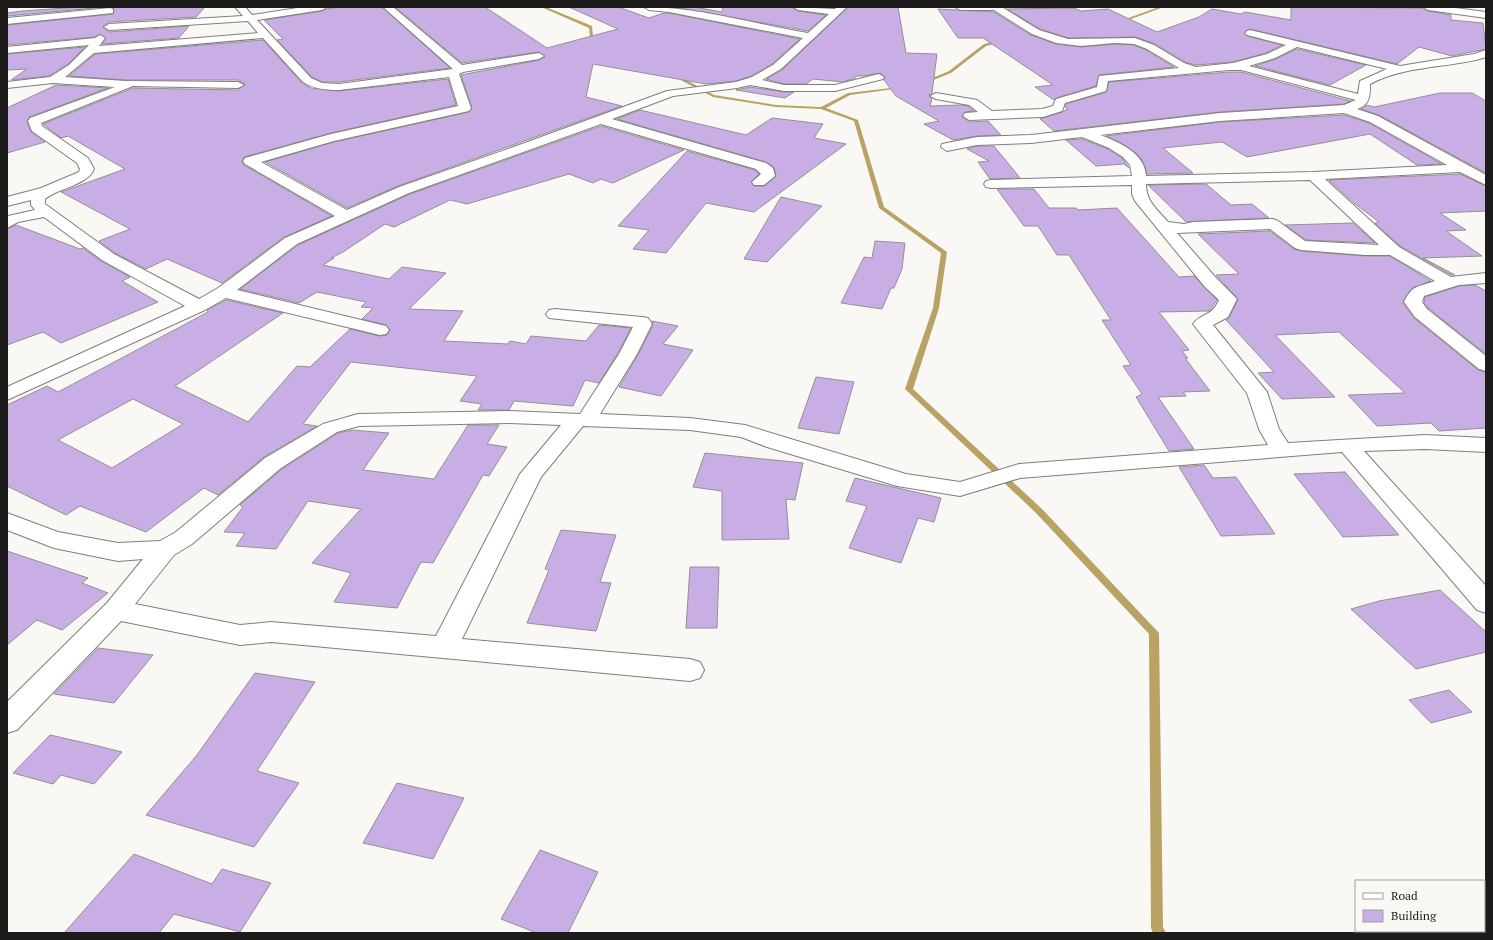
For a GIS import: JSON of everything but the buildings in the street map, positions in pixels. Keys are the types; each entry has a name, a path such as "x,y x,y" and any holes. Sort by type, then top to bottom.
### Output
{"street":[{"path":"240,7 307,80 314,85 325,87 457,71 540,56"},
{"path":"109,27 249,18 322,7"},
{"path":"345,215 250,161 331,138 465,108 457,71 388,7"},
{"path":"649,7 671,8 766,29 811,36"},
{"path":"798,7 840,9"},
{"path":"960,7 996,7 1039,35 1071,43 1113,40 1142,42 1185,66 1196,70"},
{"path":"1428,7 1486,15"},
{"path":"11,20 20,11 26,9"},
{"path":"11,20 111,9 109,27 98,42 54,80"},
{"path":"7,394 199,306 224,292 291,241 345,215 404,190 527,147 654,98 688,90 717,88 749,81 777,67 840,9"},
{"path":"1250,33 1402,70"},
{"path":"90,50 266,35"},
{"path":"7,50 98,42"},
{"path":"969,116 1042,113 1058,108 1060,102 1102,89 1103,78 1234,66 1271,56 1296,44"},
{"path":"947,147 977,141 1031,139 1220,117 1346,109 1358,105 1364,99 1364,84 1373,77 1402,70 1476,57 1486,53"},
{"path":"1234,66 1364,99"},
{"path":"749,81 784,88 835,88 879,77"},
{"path":"7,85 35,84 54,80 121,83 126,85"},
{"path":"7,202 46,191 85,174 88,169 83,161 36,128 34,121 136,82 238,85"},
{"path":"936,96 973,102 989,115"},
{"path":"1346,109 1374,119 1486,181"},
{"path":"598,119 761,166 768,171 768,176 759,182"},
{"path":"1083,133 1107,142 1132,159 1137,165 1139,181 1137,190 1140,198 1211,283 1228,299 1222,313 1202,324 1257,392 1269,429 1282,450"},
{"path":"991,184 1313,176 1462,168"},
{"path":"1313,176 1393,250 1448,282"},
{"path":"46,191 38,198 38,205 46,212 108,257 199,306"},
{"path":"7,223 13,219 46,212"},
{"path":"1163,226 1184,229 1192,227 1273,224 1301,245 1365,250 1393,250"},
{"path":"1486,278 1465,278 1448,282 1417,293 1413,302 1421,313 1486,365"},
{"path":"224,292 380,330"},
{"path":"444,647 531,474 582,420 628,354 643,324 642,322 554,314"},
{"path":"7,721 116,610 165,549 184,538 273,463 330,428 358,420 510,417 690,424 745,431 775,442 905,481 960,489 1019,471 1347,445 1425,442 1486,445"},
{"path":"1347,445 1486,603"},
{"path":"7,521 54,540 118,552 165,549"},
{"path":"116,610 240,635 271,632 690,670"}],"waterway":[{"path":"543,7 591,27 593,46"},
{"path":"1119,22 1162,7"},
{"path":"1023,37 1065,32"},
{"path":"925,82 950,72 985,45 1002,41"},
{"path":"676,76 713,96 776,106 822,108"},
{"path":"822,108 849,94 900,88"},
{"path":"822,108 856,120 882,208 944,252 936,308 909,389 1040,512 1154,633 1157,928 1160,933"}]}
